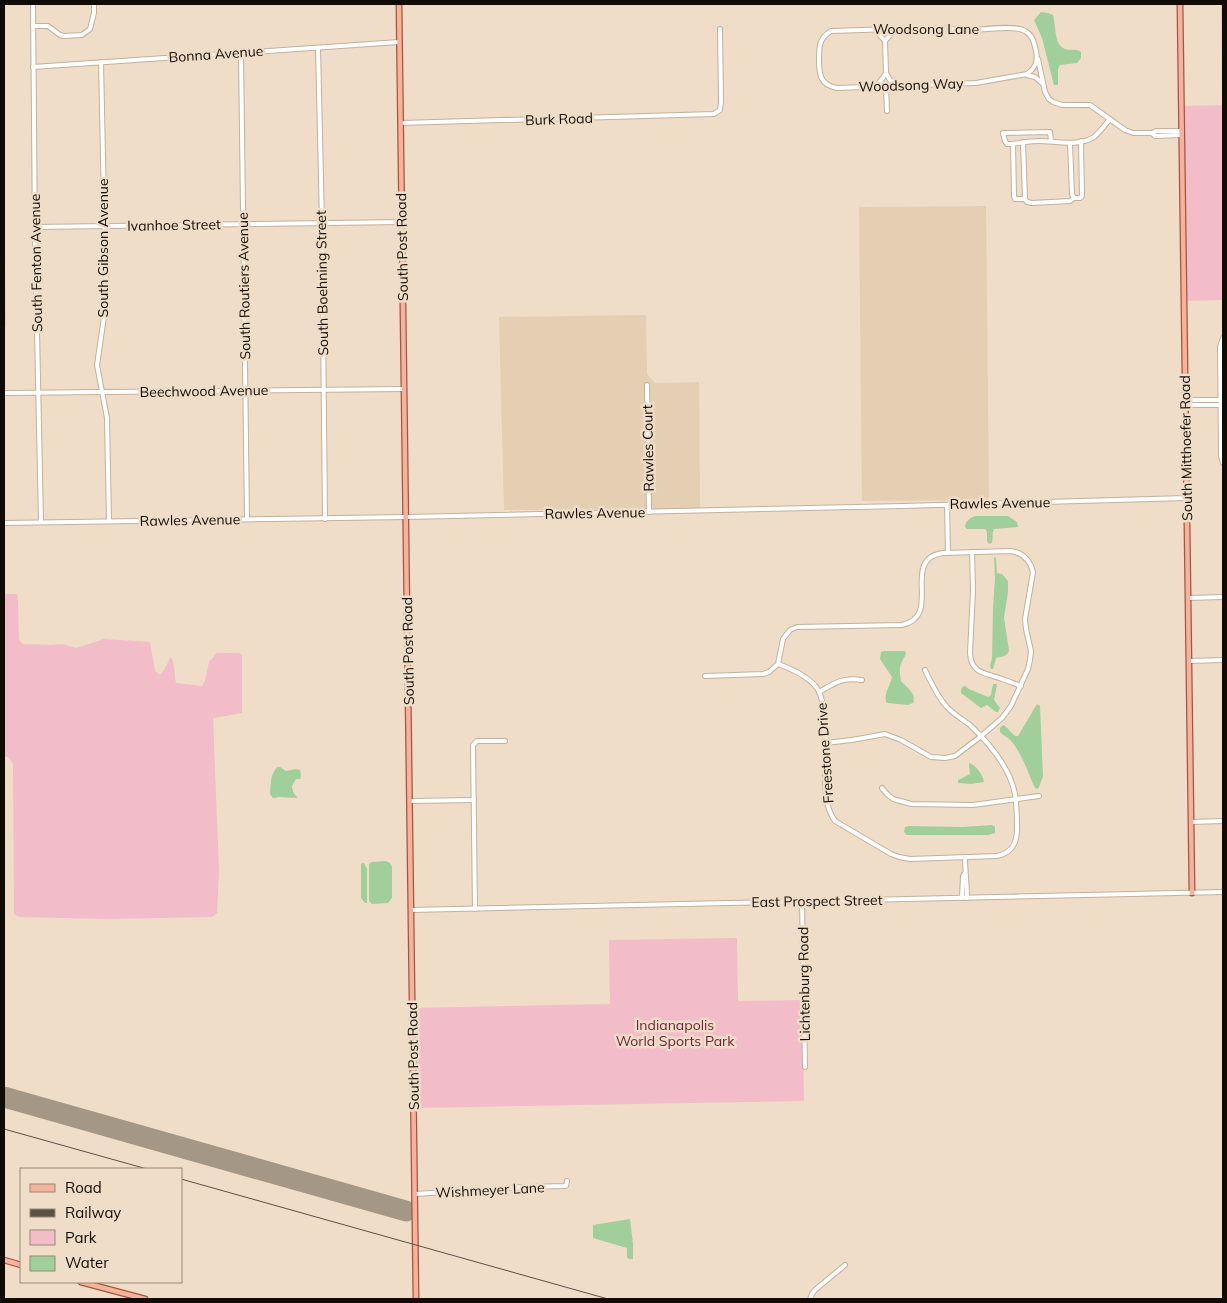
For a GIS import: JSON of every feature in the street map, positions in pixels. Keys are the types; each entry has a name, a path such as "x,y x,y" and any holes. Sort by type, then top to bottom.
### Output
{"main road":[{"name":"South Post Road","path":"399,4 416,1299"},
{"name":"South Mitthoefer Road","path":"1180,4 1192,893"},
{"path":"4,1260 20,1265"},
{"path":"85,1283 145,1299"}],"street":[{"name":"South Fenton Avenue","path":"33,4 32,67 41,522"},
{"path":"33,26 48,26 64,36 82,35 90,29 94,4"},
{"name":"Woodsong Lane","path":"819,59 819,44 823,36 828,32 836,30 924,28 975,30 1020,28 1032,36 1044,87"},
{"name":"Burk Road","path":"400,123 709,115 717,112 721,107 720,29"},
{"path":"874,29 885,41 886,73 890,80 898,85"},
{"path":"885,41 896,29"},
{"name":"Bonna Avenue","path":"32,67 400,42"},
{"name":"South Boehning Street","path":"318,48 325,518"},
{"name":"South Routiers Avenue","path":"241,53 247,519"},
{"path":"1023,75 1034,68 1037,56"},
{"name":"Woodsong Way","path":"819,59 821,78 828,85 837,88 981,83 1023,75"},
{"name":"South Gibson Avenue","path":"101,62 105,304 97,363 108,422 109,521"},
{"path":"874,87 886,73"},
{"path":"1023,75 1035,77 1039,80 1049,99 1054,103 1062,105 1090,105 1130,132 1136,134 1156,131 1182,133"},
{"path":"886,86 886,111"},
{"path":"1051,141 1050,132 1003,133 1007,144 1051,141 1070,143 1092,138 1110,119"},
{"path":"1013,144 1015,199 1024,199 1027,202 1070,202 1074,198 1082,196 1081,141"},
{"path":"1023,142 1024,199"},
{"path":"1070,143 1072,194 1074,198"},
{"name":"Ivanhoe Street","path":"35,227 402,222"},
{"path":"1223,338 1220,347 1222,372 1221,456 1223,463"},
{"name":"Rawles Court","path":"647,384 649,512"},
{"name":"Beechwood Avenue","path":"4,393 404,389"},
{"path":"1186,403 1221,400"},
{"path":"1186,403 1221,405"},
{"name":"Rawles Avenue","path":"4,523 406,518 1187,498"},
{"path":"947,505 948,553"},
{"path":"705,676 763,674 769,672 778,664 782,639 790,630 796,627 902,625 912,622 922,608 922,572 924,564 939,553 1014,551 1026,558 1031,565 1033,573 1025,619 1031,658 1021,686 1008,711 980,737 955,756 945,758 931,757 901,740 884,734 825,743"},
{"path":"972,552 971,662 983,674 1021,686"},
{"path":"1188,598 1223,597"},
{"path":"1189,661 1223,660"},
{"name":"Freestone Drive","path":"778,664 788,667 803,676 816,687 822,697 826,801 835,821 890,854 899,857 910,859 965,857"},
{"path":"925,670 944,705 969,725 999,758 1012,783 1016,799 1017,838 1014,846 1008,852 997,856 965,857 968,898"},
{"path":"819,692 850,678 862,680"},
{"path":"475,909 473,746 477,741 505,741"},
{"path":"882,788 893,799 911,804 969,805 1039,796"},
{"path":"410,801 474,800"},
{"path":"1191,822 1223,821"},
{"path":"962,898 963,876 965,873"},
{"name":"East Prospect Street","path":"411,910 1223,892"},
{"name":"Lichtenburg Road","path":"802,901 805,1067"},
{"name":"Wishmeyer Lane","path":"414,1194 566,1186 567,1181"},
{"path":"810,1299 815,1290 845,1265"}],"shaded area":[{"path":"4,181 6,327 4,327"},
{"path":"986,206 989,500 862,501 859,207"},
{"path":"646,315 647,374 655,383 699,382 700,509 504,510 499,317"}],"green space":[{"path":"1221,4 1223,4 1223,102 1222,102"},
{"path":"1223,105 1223,300 1184,301 1182,106"},
{"path":"4,594 17,594 19,640 23,644 62,644 76,648 104,639 150,642 155,671 160,675 171,657 176,683 202,686 209,662 217,653 239,653 242,656 242,713 213,718 219,871 217,913 212,917 105,919 19,917 14,914 13,764 8,757 4,757"},
{"name":"Indianapolis World Sports Park","path":"737,938 738,1001 802,1000 804,1101 416,1108 414,1008 610,1004 609,940"}],"water":[{"path":"1041,12 1053,15 1057,39 1061,47 1081,52 1081,58 1077,63 1060,65 1058,69 1058,85 1054,85 1042,38 1034,20"},
{"path":"1008,516 1017,522 1018,527 994,529 992,543 989,544 985,529 967,529 965,527 972,517"},
{"path":"994,557 996,558 997,573 1002,574 1008,581 1004,618 1009,650 1006,655 996,658 993,669 991,669 995,578"},
{"path":"905,651 906,654 900,667 901,681 913,693 913,703 908,705 886,702 886,693 892,677 880,659 881,652"},
{"path":"993,684 997,685 994,700 1000,708 998,712 987,705 981,708 961,693 962,687 965,686 988,697 991,695"},
{"path":"1037,704 1040,706 1043,777 1038,789 1035,788 1016,747 1000,732 1000,728 1004,725 1015,736 1018,736"},
{"path":"969,763 979,771 984,782 958,783 958,780 970,774"},
{"path":"277,767 286,771 300,770 300,779 296,779 292,786 297,798 273,798 270,794 272,777"},
{"path":"992,825 995,827 995,833 988,835 907,835 904,832 905,827 909,826 963,827"},
{"path":"386,861 392,867 392,898 388,903 372,904 369,901 369,864"},
{"path":"362,863 364,863 367,869 367,903 361,898"},
{"path":"630,1219 633,1259 627,1257 627,1248 593,1238 593,1225"}],"runway":[{"path":"4,1097 406,1211"}],"railway":[{"path":"4,1129 143,1168"},
{"path":"182,1179 608,1299"}]}
